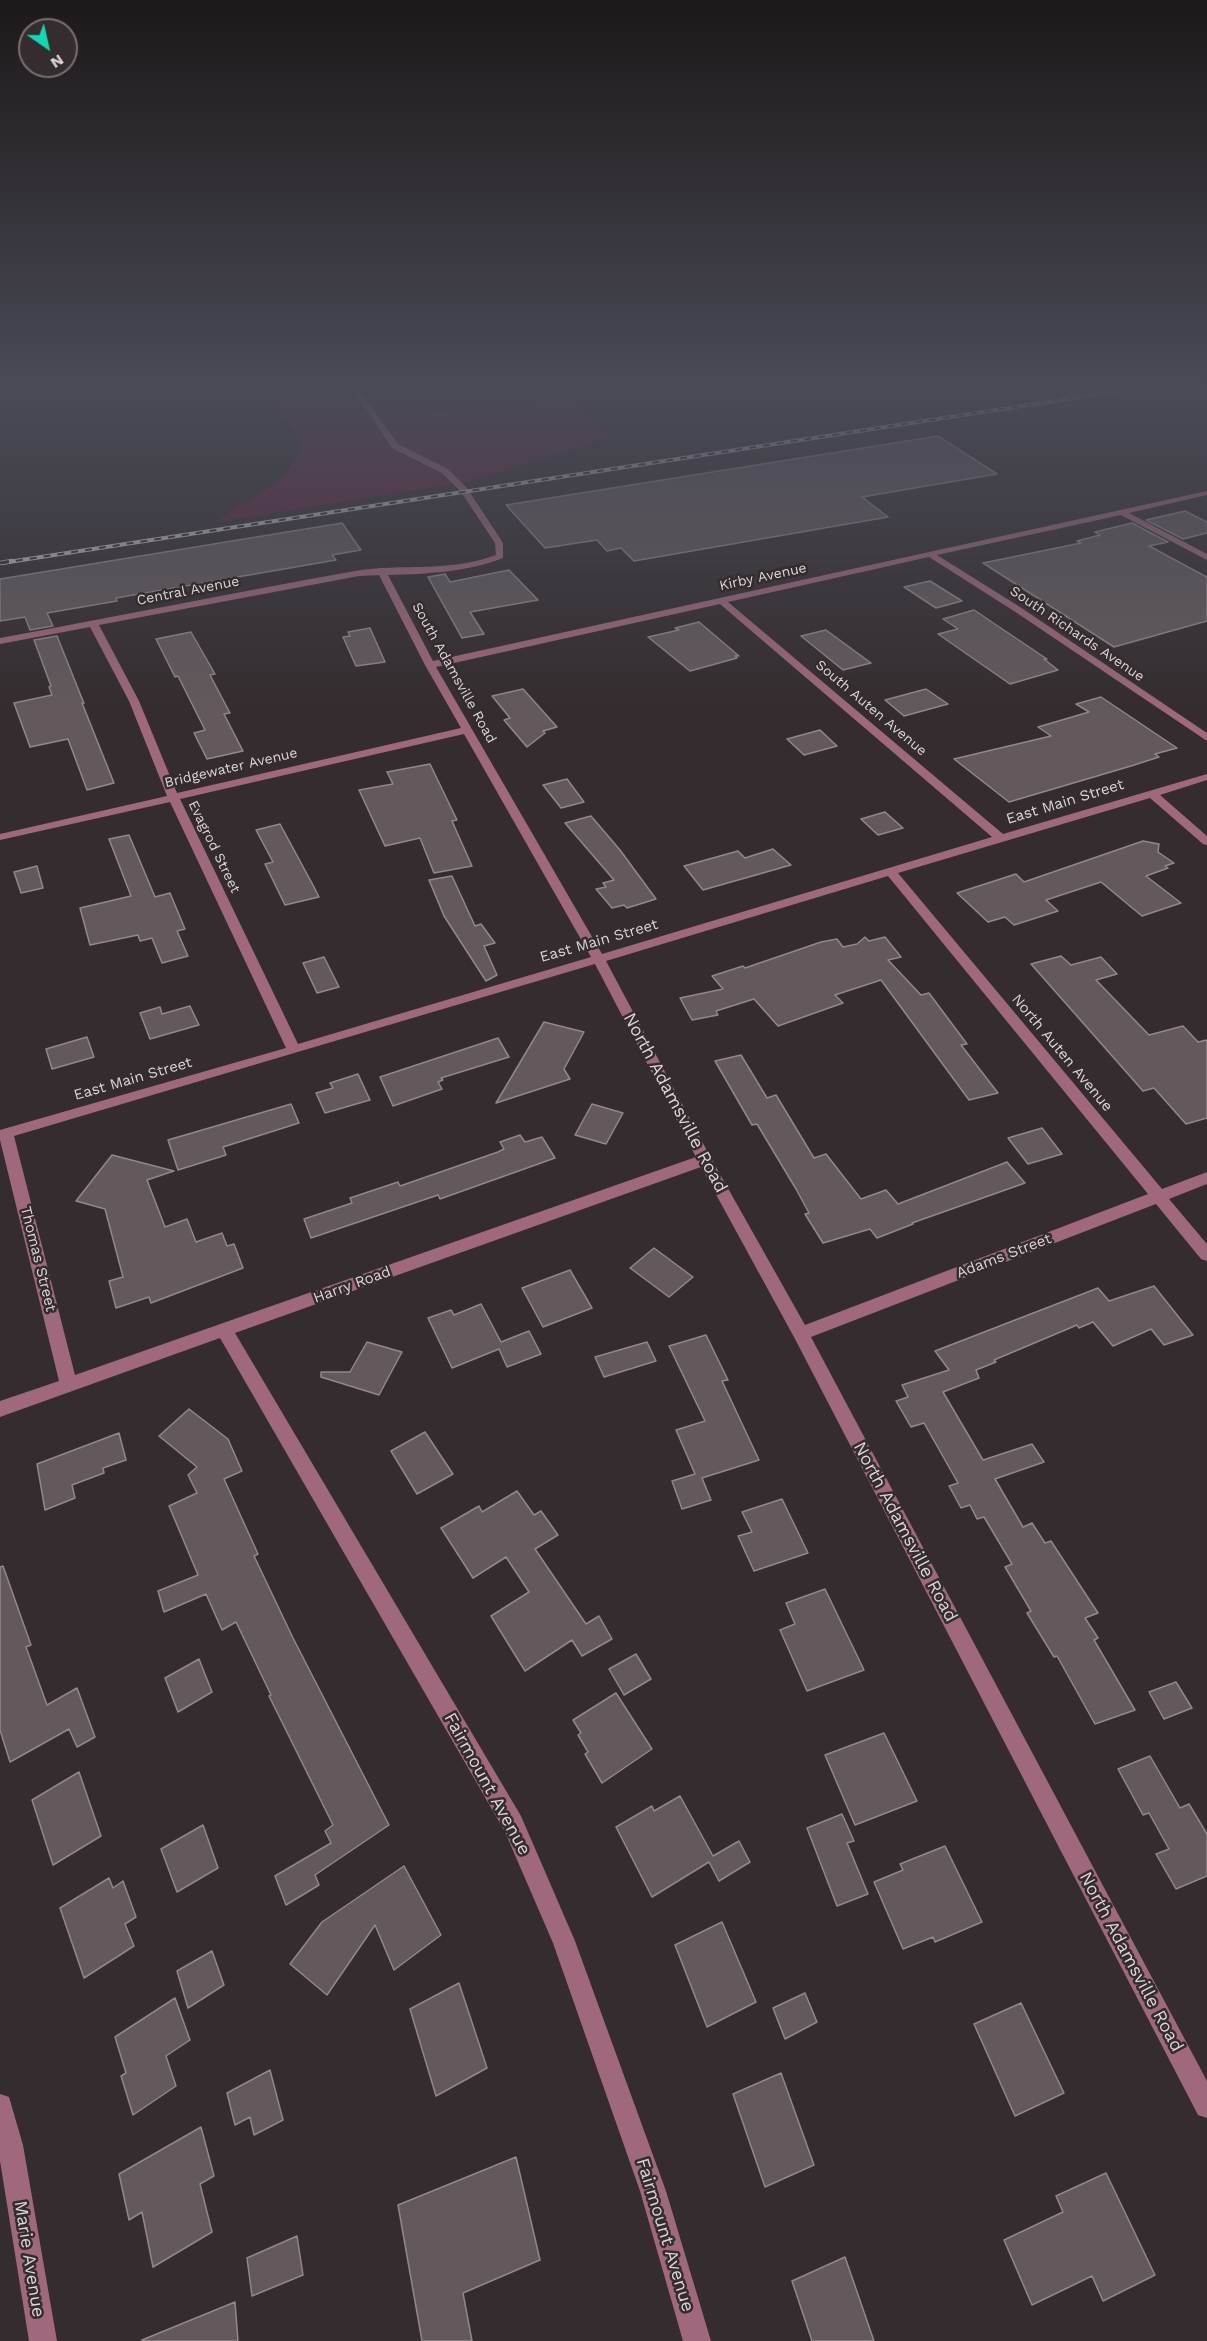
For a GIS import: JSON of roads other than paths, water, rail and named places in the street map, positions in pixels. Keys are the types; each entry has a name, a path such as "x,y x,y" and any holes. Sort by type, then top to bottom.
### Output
{"street":[{"path":"382,572 437,570 482,563 500,556 499,543 471,500"},
{"name":"Kirby Avenue","path":"430,665 1175,500"},
{"path":"1122,512 1207,557"},
{"name":"South Richards Avenue","path":"931,555 1017,609 1207,738"},
{"name":"Central Avenue","path":"0,641 359,573 382,572"},
{"name":"South Adamsville Road","path":"382,572 430,665 599,959"},
{"name":"South Auten Avenue","path":"721,600 1001,838"},
{"name":"Evagrod Street","path":"93,622 134,701 173,797 294,1050"},
{"name":"Bridgewater Avenue","path":"0,837 468,730"},
{"name":"East Main Street","path":"3,1134 294,1050 1207,777"},
{"path":"1151,793 1207,842"},
{"name":"North Auten Avenue","path":"891,872 1207,1255"},
{"name":"North Adamsville Road","path":"599,959 1201,2079 1207,2106"},
{"name":"Thomas Street","path":"3,1134 69,1385"},
{"name":"Harry Road","path":"0,1409 705,1160"},
{"name":"Adams Street","path":"801,1334 1207,1178"},
{"name":"Fairmount Avenue","path":"224,1330 513,1824 564,1941 649,2180 696,2341"},
{"name":"Marie Avenue","path":"0,2106 10,2145 43,2341"}],"railway":[{"path":"2,563 410,500"},
{"path":"0,563 12,561"}]}
